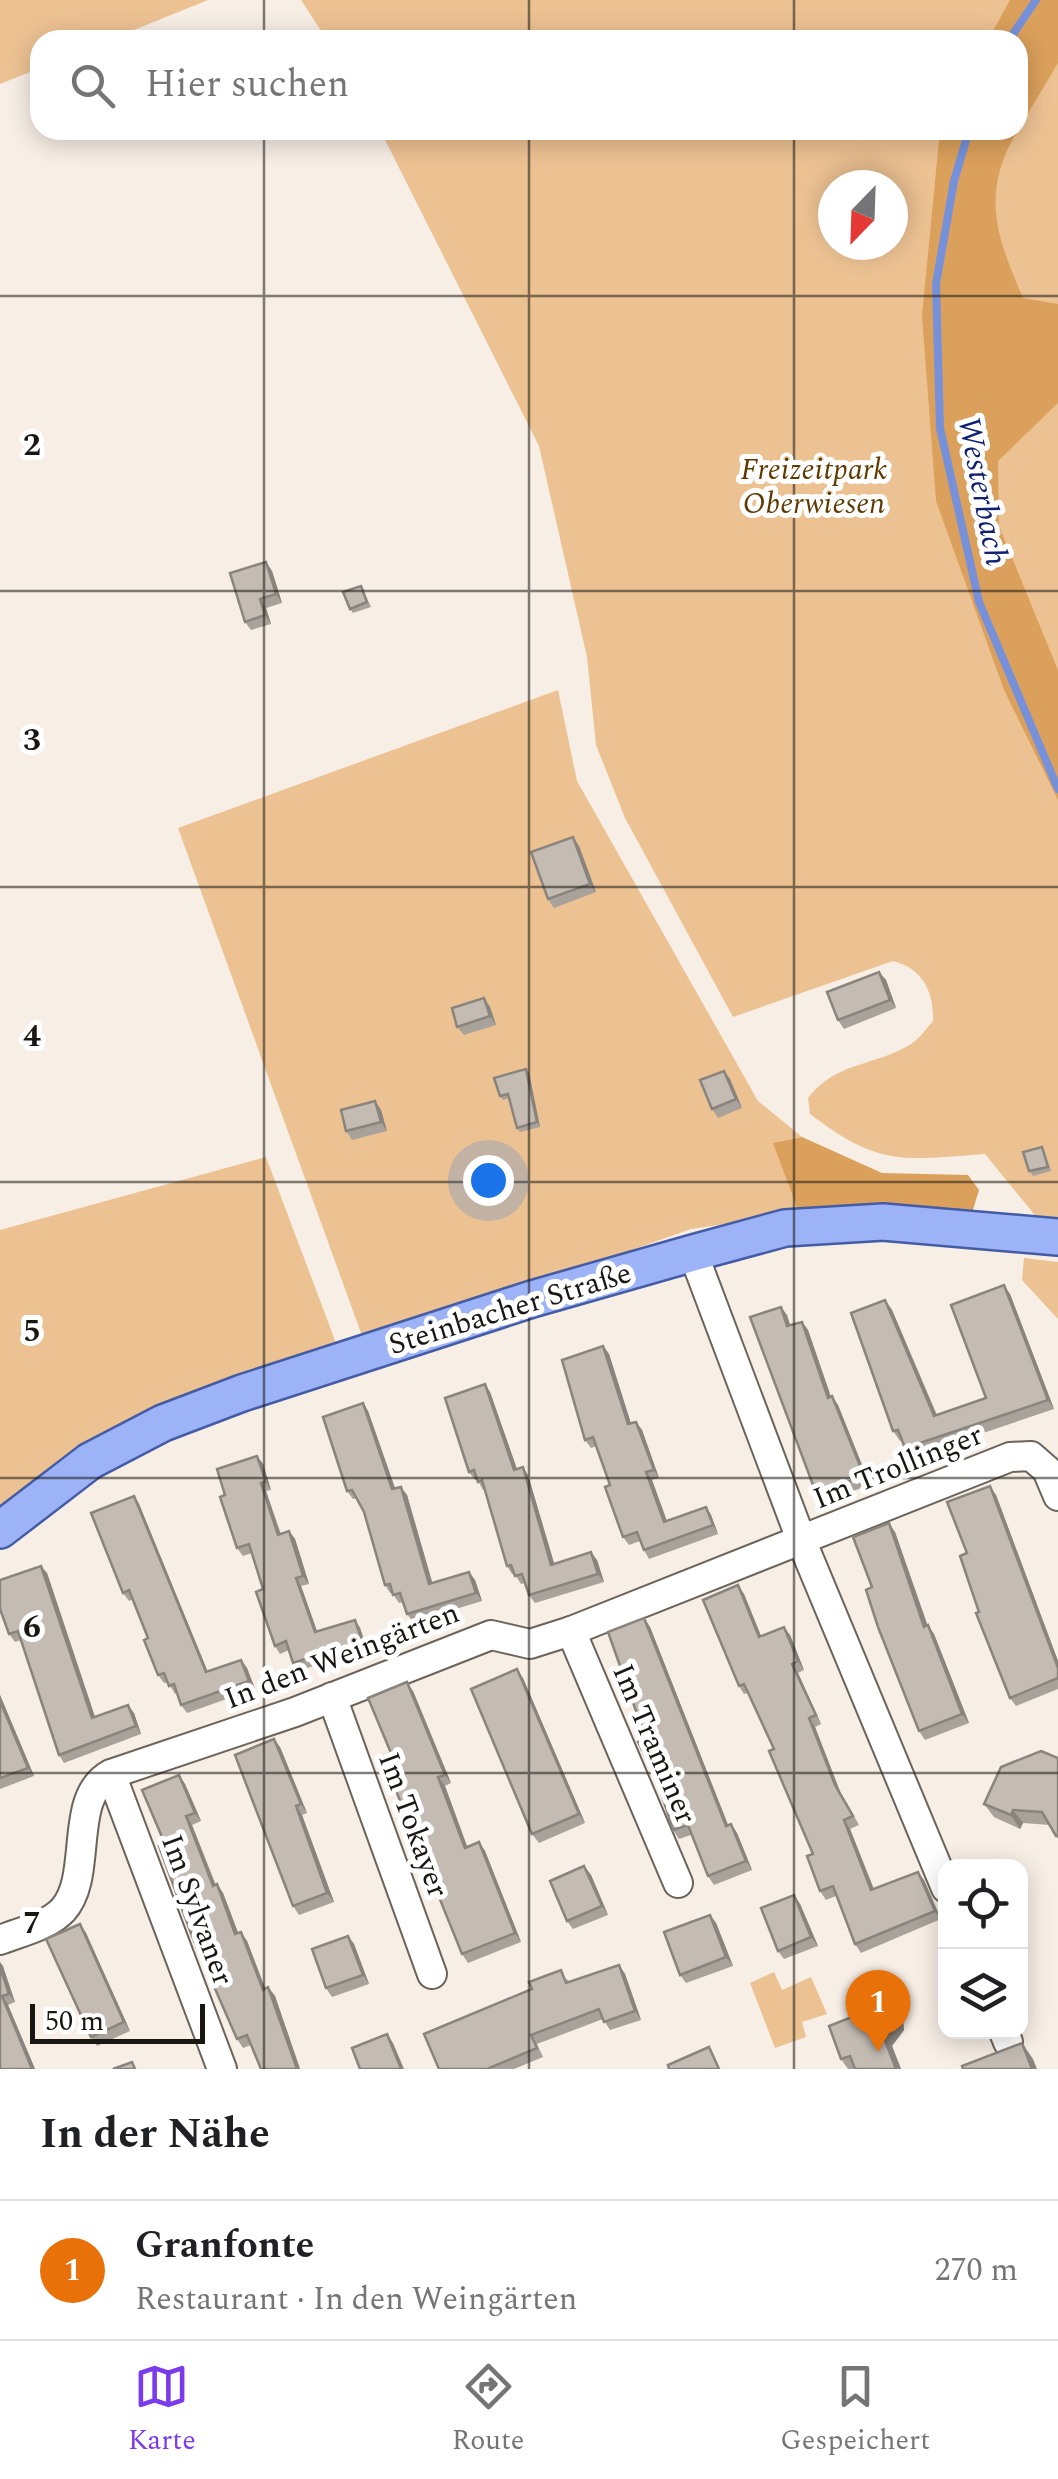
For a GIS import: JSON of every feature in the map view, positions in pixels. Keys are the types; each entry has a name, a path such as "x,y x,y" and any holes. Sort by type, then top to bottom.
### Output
{"main road":[{"name":"Steinbacher Straße","path":"0,1530 90,1462 163,1423 242,1393 532,1299 693,1253 786,1228 883,1222 1058,1237"}],"street":[{"path":"693,1253 757,1414 802,1542 938,1869"},
{"name":"Im Trollinger","path":"802,1542 1010,1457 1032,1456 1047,1470 1058,1496"},
{"name":"In den Weingärten","path":"112,1774 332,1697 491,1635 530,1644 802,1542"},
{"name":"Im Traminer","path":"571,1630 678,1883"},
{"name":"Im Tokayer","path":"332,1697 432,1974"},
{"path":"0,1940 45,1922 69,1902 95,1788 112,1774"},
{"name":"Im Sylvaner","path":"112,1774 222,2069"}],"green space":[{"path":"0,0 208,0 134,30 30,30 30,72 0,84"},
{"name":"Freizeitpark Oberwiesen","path":"301,0 1058,0 1058,1220 1038,1219 985,1154 911,1158 874,1152 810,1114 808,1098 819,1086 844,1070 911,1044 933,1021 924,982 912,969 893,961 733,1017 625,818 596,745 587,657 539,446 385,140 1028,140 1028,30 320,30"},
{"path":"558,690 577,781 758,1101 802,1137 774,1143 799,1213 691,1229 365,1344 178,828"},
{"path":"266,1157 336,1343 97,1441 0,1517 0,1230"},
{"path":"1024,1258 1058,1262 1058,1319 1022,1280"},
{"path":"774,1972 782,1990 811,1977 827,2014 802,2022 806,2037 775,2048 750,1983"}],"shaded area":[{"path":"1010,0 1058,0 1058,63 1028,113 1028,30 994,30"},
{"path":"939,140 1013,140 999,174 996,214 1005,254 1023,298 1058,304 1058,403 998,461 999,526 1058,670 1058,800 1004,690 936,501 922,316"},
{"path":"802,1137 882,1173 968,1175 979,1190 972,1213 799,1213 773,1143"}],"building":[{"path":"266,562 276,594 260,599 265,615 245,622 230,573"},
{"path":"361,586 367,602 350,609 343,592"},
{"path":"573,837 590,884 548,899 531,852"},
{"path":"879,972 890,1000 838,1020 827,992"},
{"path":"484,998 490,1016 457,1027 452,1008"},
{"path":"526,1069 537,1122 517,1128 508,1094 500,1096 494,1078"},
{"path":"724,1071 736,1099 712,1109 700,1080"},
{"path":"375,1101 381,1122 346,1131 341,1110"},
{"path":"1042,1147 1048,1167 1029,1171 1023,1152"},
{"path":"1004,1285 1048,1400 905,1448 898,1430 893,1431 851,1313 885,1300 934,1416 986,1398 951,1305"},
{"path":"781,1307 787,1326 802,1322 828,1398 832,1396 864,1476 816,1493 750,1317"},
{"path":"603,1346 628,1424 636,1422 654,1470 646,1472 664,1522 706,1507 713,1525 644,1550 637,1532 623,1537 605,1487 610,1485 593,1437 585,1440 562,1360"},
{"path":"485,1384 514,1470 523,1467 551,1565 591,1552 598,1574 529,1595 522,1574 515,1576 511,1565 507,1566 482,1480 478,1482 474,1470 469,1472 445,1398"},
{"path":"363,1403 392,1489 401,1487 429,1584 469,1572 476,1593 407,1614 400,1593 393,1595 390,1584 385,1585 364,1512 352,1490 347,1491 323,1417"},
{"path":"257,1456 266,1482 261,1483 278,1535 289,1531 303,1576 296,1578 315,1632 355,1620 362,1641 293,1663 286,1641 275,1646 256,1592 263,1589 249,1544 237,1548 220,1497 225,1495 217,1469"},
{"path":"990,1486 1058,1668 1058,1678 1010,1698 976,1613 979,1612 960,1556 967,1553 947,1502"},
{"path":"134,1496 206,1672 241,1660 249,1681 181,1705 174,1684 169,1686 164,1673 158,1675 129,1590 123,1593 91,1513"},
{"path":"889,1523 924,1627 928,1625 962,1714 919,1731 878,1627 866,1590 872,1587 853,1537"},
{"path":"41,1566 92,1718 128,1705 136,1726 59,1755 18,1631 9,1634 0,1609 0,1580"},
{"path":"738,1585 759,1637 784,1627 798,1661 792,1664 816,1715 809,1718 835,1785 853,1816 844,1820 871,1890 918,1872 935,1911 855,1944 833,1886 820,1891 807,1856 813,1854 769,1751 774,1749 744,1684 739,1686 703,1600"},
{"path":"644,1618 726,1826 731,1824 746,1861 708,1876 688,1825 673,1830 656,1777 638,1742 646,1739 608,1632"},
{"path":"517,1669 579,1814 532,1834 471,1689"},
{"path":"407,1682 445,1775 438,1777 465,1848 479,1842 515,1933 462,1954 382,1756 391,1753 368,1698"},
{"path":"0,1701 28,1768 0,1778"},
{"path":"274,1739 301,1804 296,1806 327,1893 293,1906 235,1755"},
{"path":"1041,1751 1058,1758 1058,1836 1042,1812 1013,1810 1011,1815 984,1804 1001,1767"},
{"path":"179,1775 195,1813 186,1816 213,1886 217,1884 235,1934 241,1932 263,1990 268,1987 297,2069 261,2069 247,2035 237,2039 192,1936 159,1846 165,1844 142,1790"},
{"path":"584,1866 602,1906 567,1921 550,1881"},
{"path":"794,1895 811,1937 778,1951 761,1908"},
{"path":"710,1915 726,1957 680,1975 664,1932"},
{"path":"80,1924 124,2022 91,2037 46,1939"},
{"path":"348,1936 363,1975 326,1988 312,1949"},
{"path":"619,1965 635,2011 604,2022 599,2009 531,2035 537,2048 487,2069 439,2069 424,2034 532,1989 529,1982 561,1970 566,1983"},
{"path":"0,1967 9,1994 2,1996 32,2069 0,2069"},
{"path":"889,1987 892,2014 881,2030 896,2069 855,2069 850,2056 841,2059 829,2026 852,2017 847,2003"},
{"path":"387,2034 401,2069 360,2069 352,2048"},
{"path":"1022,2043 1032,2069 963,2069 962,2066"},
{"path":"709,2047 719,2069 669,2069 668,2065"},
{"path":"132,2062 135,2069 113,2069"}],"waterway":[{"name":"Westerbach","path":"1016,30 1036,0"},
{"name":"Westerbach","path":"966,140 954,181 936,284 940,428 979,602 1058,789"}],"place":[{"name":"Granfonte","path":"878,2052"}]}
